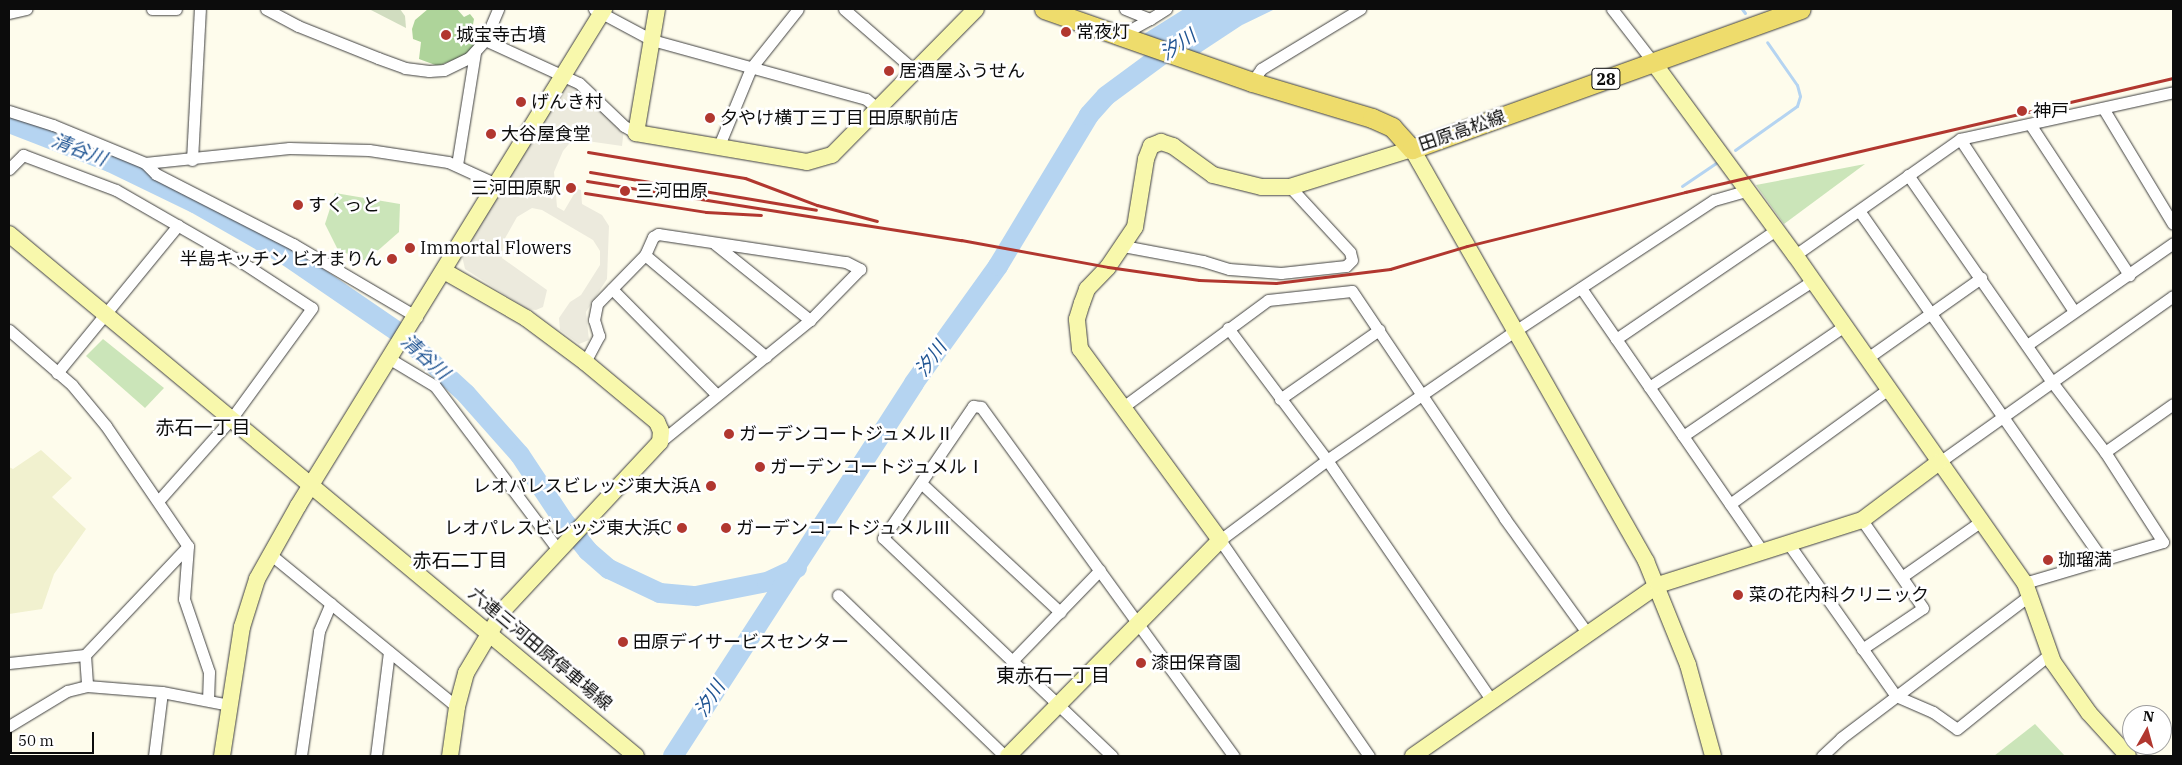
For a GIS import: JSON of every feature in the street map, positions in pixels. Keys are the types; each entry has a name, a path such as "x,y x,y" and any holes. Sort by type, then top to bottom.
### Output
{"main road":[{"name":"田原高松線","path":"1044,9 1252,82 1372,118 1392,128 1412,149 1801,9"}],"street":[{"path":"9,13 27,9"},
{"path":"152,9 176,9"},
{"path":"192,160 200,9"},
{"path":"266,9 298,26 405,68 429,71 444,70 475,52 485,40 498,9"},
{"path":"636,133 657,9"},
{"path":"718,148 751,68 798,9"},
{"path":"844,9 914,70"},
{"path":"485,40 564,74 636,133 807,162 822,160 832,155 976,9"},
{"path":"1126,9 1150,19"},
{"path":"1124,36 1166,9"},
{"path":"1252,82 1261,69 1360,9"},
{"path":"1612,9 1795,255 2027,590 2050,654 2089,713 2128,756"},
{"path":"222,756 229,705 248,602 270,554 564,74 600,10 652,40 866,98 878,109"},
{"path":"456,165 475,52"},
{"path":"1795,255 1860,212 1908,175 1960,139 2173,92"},
{"path":"2102,108 2173,224"},
{"path":"9,111 53,125 145,163 156,174 293,244 414,320"},
{"path":"2030,124 2129,275"},
{"path":"1960,139 2073,310"},
{"path":"1369,756 1220,540 1080,349 1077,318 1087,289 1123,246 1135,227 1151,146 1162,142 1173,146 1213,175 1262,187 1290,187 1412,149 1658,585 1688,665 1713,756"},
{"path":"145,163 313,147 412,154 456,165 496,184"},
{"path":"9,169 23,155 116,190 178,225 312,308 231,419 159,500"},
{"path":"1822,756 2027,590 2103,560 2163,542 2105,452 2052,382 1908,175"},
{"path":"1123,246 1203,261 1229,269 1280,273 1346,266 1352,260 1350,252 1290,187"},
{"path":"838,595 1007,756 1139,625 1220,540 1327,460 1515,331 1714,200 1748,190"},
{"path":"1860,212 1932,312 2103,560"},
{"path":"57,374 178,225"},
{"path":"1616,339 1776,230"},
{"name":"六連三河田原停車場線","path":"9,234 490,632 636,756"},
{"path":"450,756 457,707 474,655 509,603 660,442 716,394 766,357 810,320 860,269 846,262 658,234 653,236 645,255 612,289 594,311 599,336 586,362"},
{"path":"714,242 810,320"},
{"path":"2027,345 2073,310 2129,275 2173,243"},
{"path":"645,255 766,357"},
{"path":"444,271 526,318 586,362 657,422 660,442"},
{"path":"1866,359 1981,278"},
{"path":"1649,387 1812,281"},
{"path":"1581,288 1762,550"},
{"path":"612,289 716,394"},
{"path":"1123,407 1268,300 1352,291 1423,393 1505,519 1588,634"},
{"path":"1413,756 1493,702 1658,585 1762,550 1862,520 2003,416 2172,298"},
{"path":"1683,436 1844,326"},
{"path":"1228,328 1327,460 1493,702"},
{"path":"9,330 57,374 72,385 106,426 159,500 188,546 184,598 209,672 208,699"},
{"path":"1280,399 1379,330"},
{"path":"391,356 435,386 559,551"},
{"path":"1730,504 1887,390"},
{"path":"2105,452 2173,404"},
{"path":"1112,756 883,538 973,406 981,407 1234,756"},
{"path":"921,484 1060,612"},
{"path":"1862,520 1903,576 1923,608 1862,649"},
{"path":"1903,576 1980,522"},
{"path":"1788,543 1896,696 1933,712 1957,729 2050,654"},
{"path":"9,663 85,655 188,546"},
{"path":"270,554 457,707"},
{"path":"1013,660 1100,570"},
{"path":"301,756 319,631 331,603"},
{"path":"376,756 389,652"},
{"path":"85,655 87,686"},
{"path":"9,726 67,691 87,686 162,692 208,699 229,705"},
{"path":"154,756 162,692"}],"green space":[{"path":"369,9 400,9 405,16 406,28"},
{"path":"428,9 457,9 464,17 470,14 474,19 472,30 479,38 470,53 438,66 419,59 421,42 413,39 412,29 415,20"},
{"path":"1865,164 1784,224 1756,185"},
{"path":"335,193 400,204 399,232 366,261 338,250 325,224"},
{"path":"103,339 164,388 145,408 86,356"},
{"path":"41,450 72,478 52,497 86,529 54,574 42,609 9,614 9,467 13,469"},
{"path":"2035,724 2065,756 1994,756"}],"shaded area":[{"path":"563,84 576,85 624,128 622,146 573,139 563,151 554,172 557,207 564,211 577,189 581,190 582,204 602,215 609,226 607,279 586,312 589,340 579,344 560,330 559,318 570,302 581,295 600,265 600,251 593,240 542,210 532,208 517,217 504,240 502,258 547,290 543,307 536,310 527,309 465,269 462,256"}],"water":[{"path":"1184,9 1275,9 1242,25 1198,54 1144,34"}],"waterway":[{"path":"1742,9 1745,13"},
{"path":"1735,150 1797,106 1800,96 1797,85 1767,42"},
{"name":"汐川","path":"673,756 914,383 998,266 1089,115 1106,96 1178,43"},
{"name":"清谷川","path":"9,123 110,162 195,203 287,256 401,334 466,394 520,455 563,520 588,551 609,569 660,593 696,596 767,582 797,568"},
{"path":"1682,186 1716,163"}],"railway":[{"path":"587,181 961,240 1108,267 1199,280 1276,283 1390,269 1467,246 1685,192 2173,78"},
{"path":"588,152 745,178 817,205 877,221"},
{"path":"590,172 816,210"},
{"path":"585,193 706,212 761,215"}],"place":[{"name":"常夜灯","path":"1066,32"},
{"name":"城宝寺古墳","path":"446,35"},
{"name":"居酒屋ふうせん","path":"889,71"},
{"name":"げんき村","path":"521,102"},
{"name":"神戸","path":"2022,111"},
{"name":"夕やけ横丁三丁目 田原駅前店","path":"710,118"},
{"name":"大谷屋食堂","path":"491,134"},
{"name":"三河田原駅","path":"571,188"},
{"name":"三河田原","path":"625,191"},
{"name":"すくっと","path":"298,205"},
{"name":"Immortal Flowers","path":"410,248"},
{"name":"半島キッチン ビオまりん","path":"392,259"},
{"name":"ガーデンコートジュメルⅡ","path":"729,434"},
{"name":"ガーデンコートジュメルⅠ","path":"760,467"},
{"name":"レオパレスビレッジ東大浜A","path":"711,486"},
{"name":"レオパレスビレッジ東大浜C","path":"682,528"},
{"name":"ガーデンコートジュメルⅢ","path":"726,528"},
{"name":"珈瑠満","path":"2048,560"},
{"name":"菜の花内科クリニック","path":"1738,595"},
{"name":"田原デイサービスセンター","path":"623,642"},
{"name":"漆田保育園","path":"1141,663"}],"district":[{"name":"赤石一丁目","path":"203,428"},
{"name":"赤石二丁目","path":"460,561"},
{"name":"東赤石一丁目","path":"1053,676"}]}
